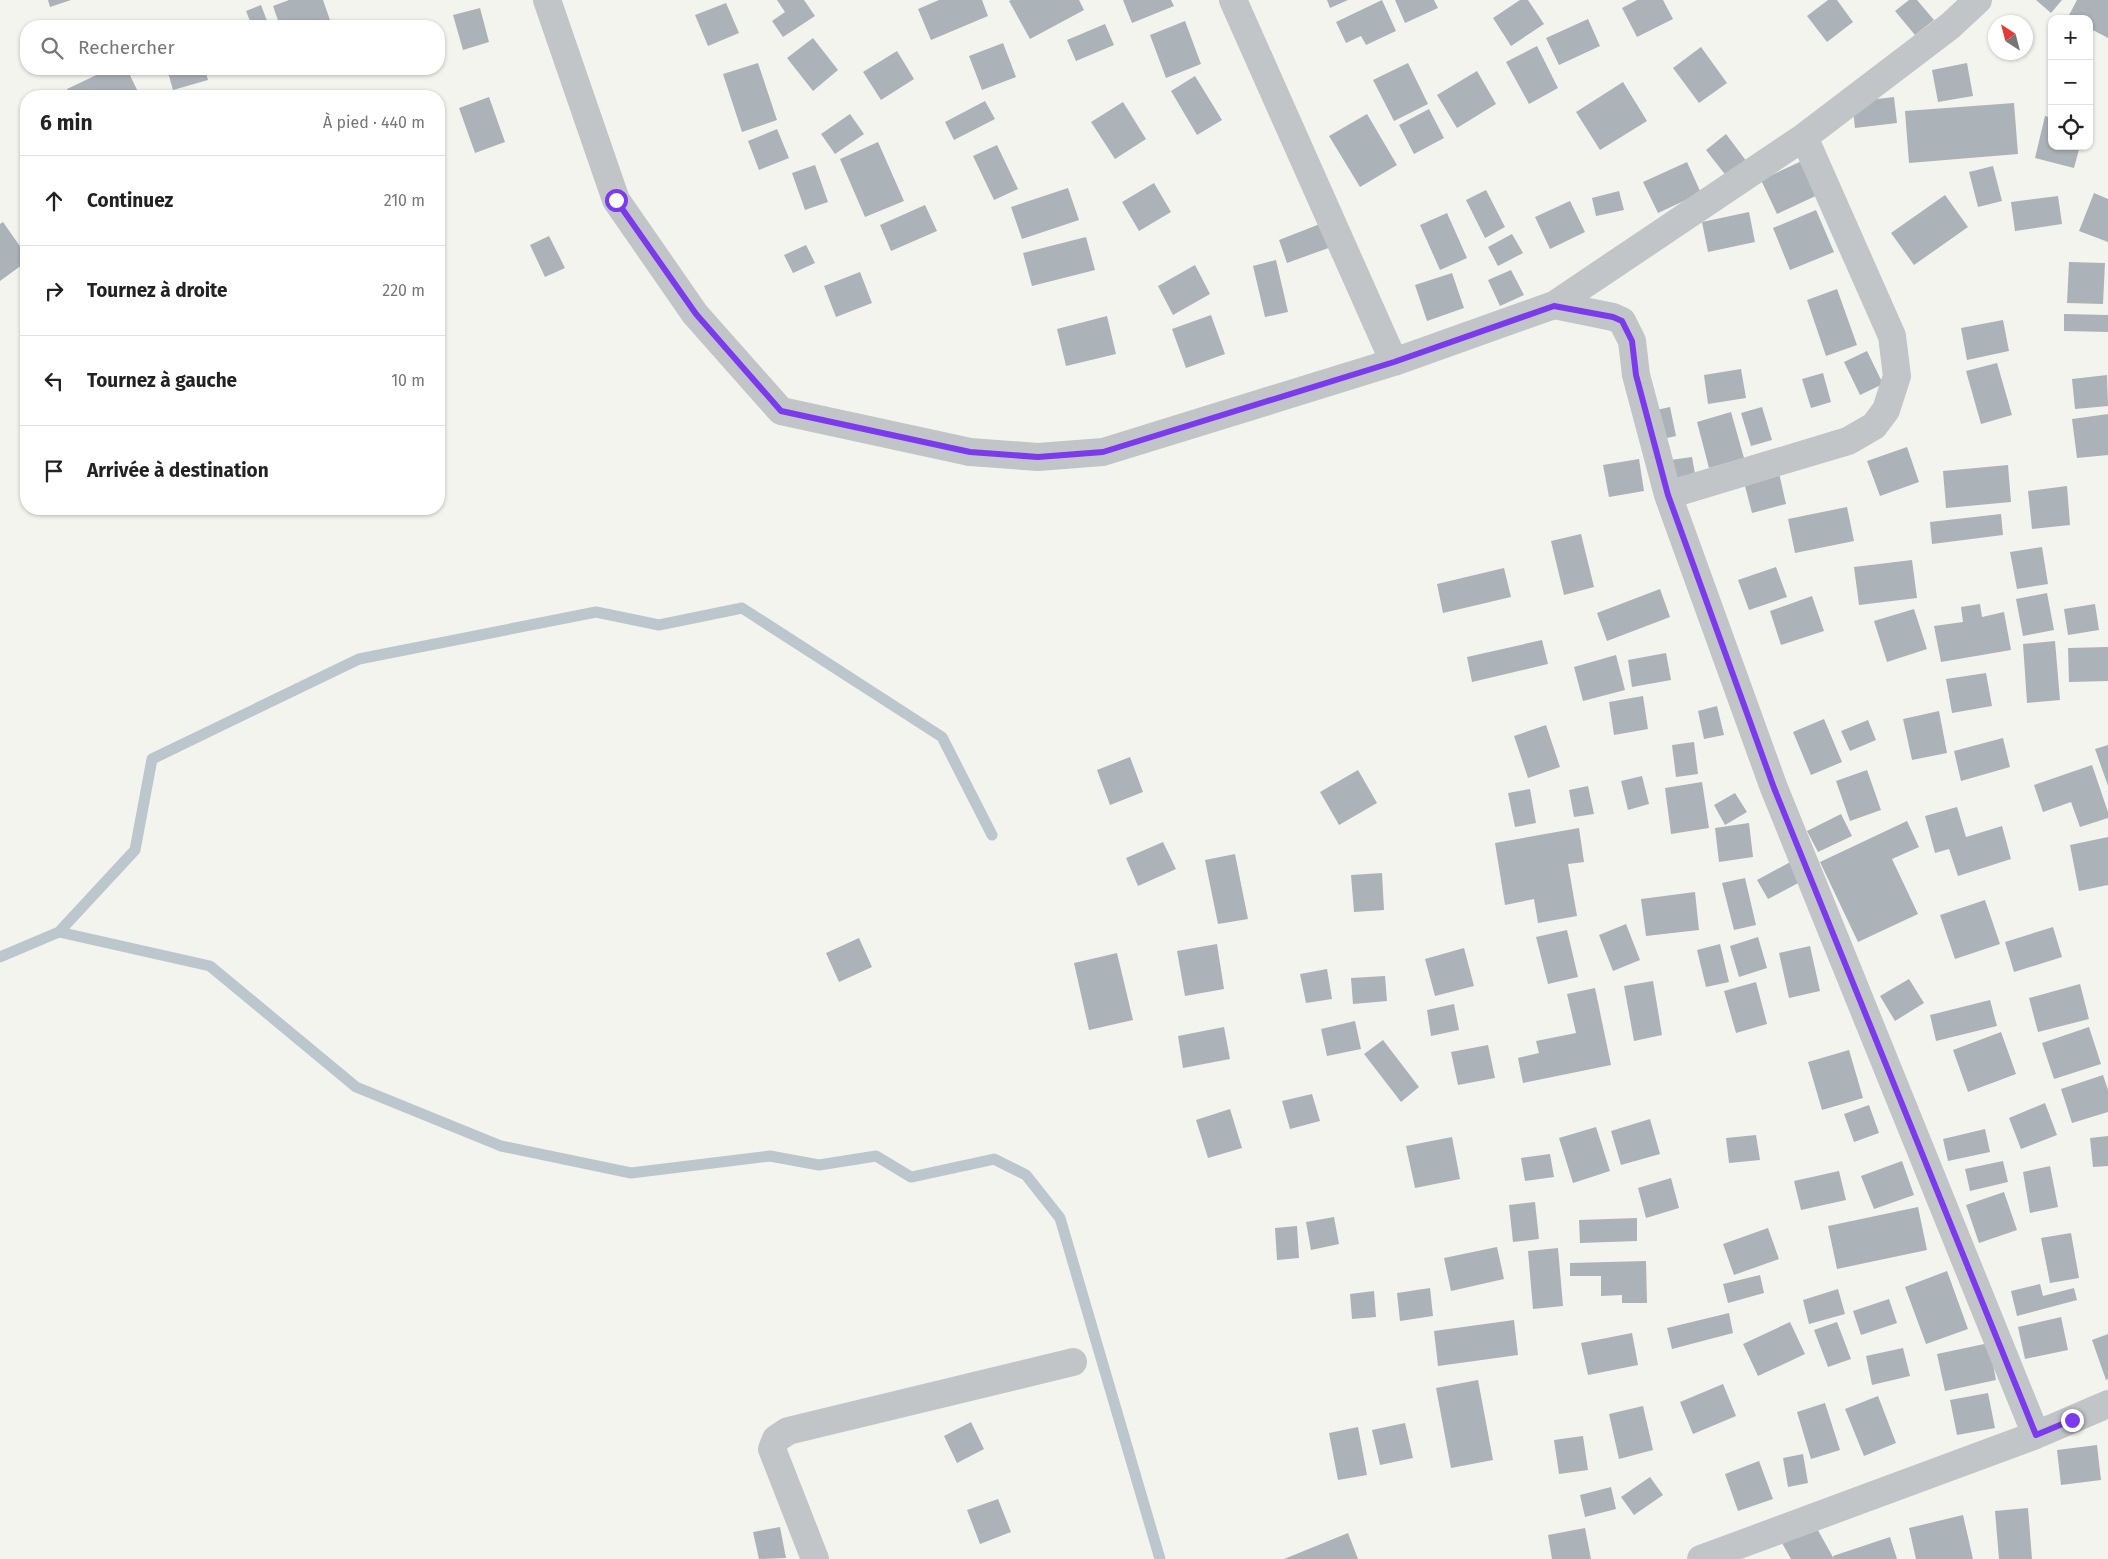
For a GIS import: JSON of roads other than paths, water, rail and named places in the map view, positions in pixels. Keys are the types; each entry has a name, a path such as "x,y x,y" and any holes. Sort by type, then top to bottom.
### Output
{"street":[{"path":"547,0 616,200 696,314 781,411 970,452 1038,457 1103,452 1394,362 1554,306 1804,137 1950,26 1978,0"},
{"path":"1233,0 1394,362"},
{"path":"1668,495 1848,441 1874,426 1886,410 1897,376 1892,336 1804,137"},
{"path":"1554,306 1613,317 1622,321 1627,328 1632,341 1636,375 1668,495 1774,788 2036,1435"},
{"path":"815,1559 772,1449 776,1439 788,1431 1073,1362"},
{"path":"1701,1559 2036,1435 2108,1404"}],"waterway":[{"path":"59,932 135,850 152,759 359,659 596,612 659,625 742,608 942,737 992,835"},
{"path":"0,957 59,932 210,966 356,1087 501,1146 631,1173 770,1156 819,1165 876,1156 911,1177 994,1159 1026,1175 1060,1218 1160,1559"}]}
